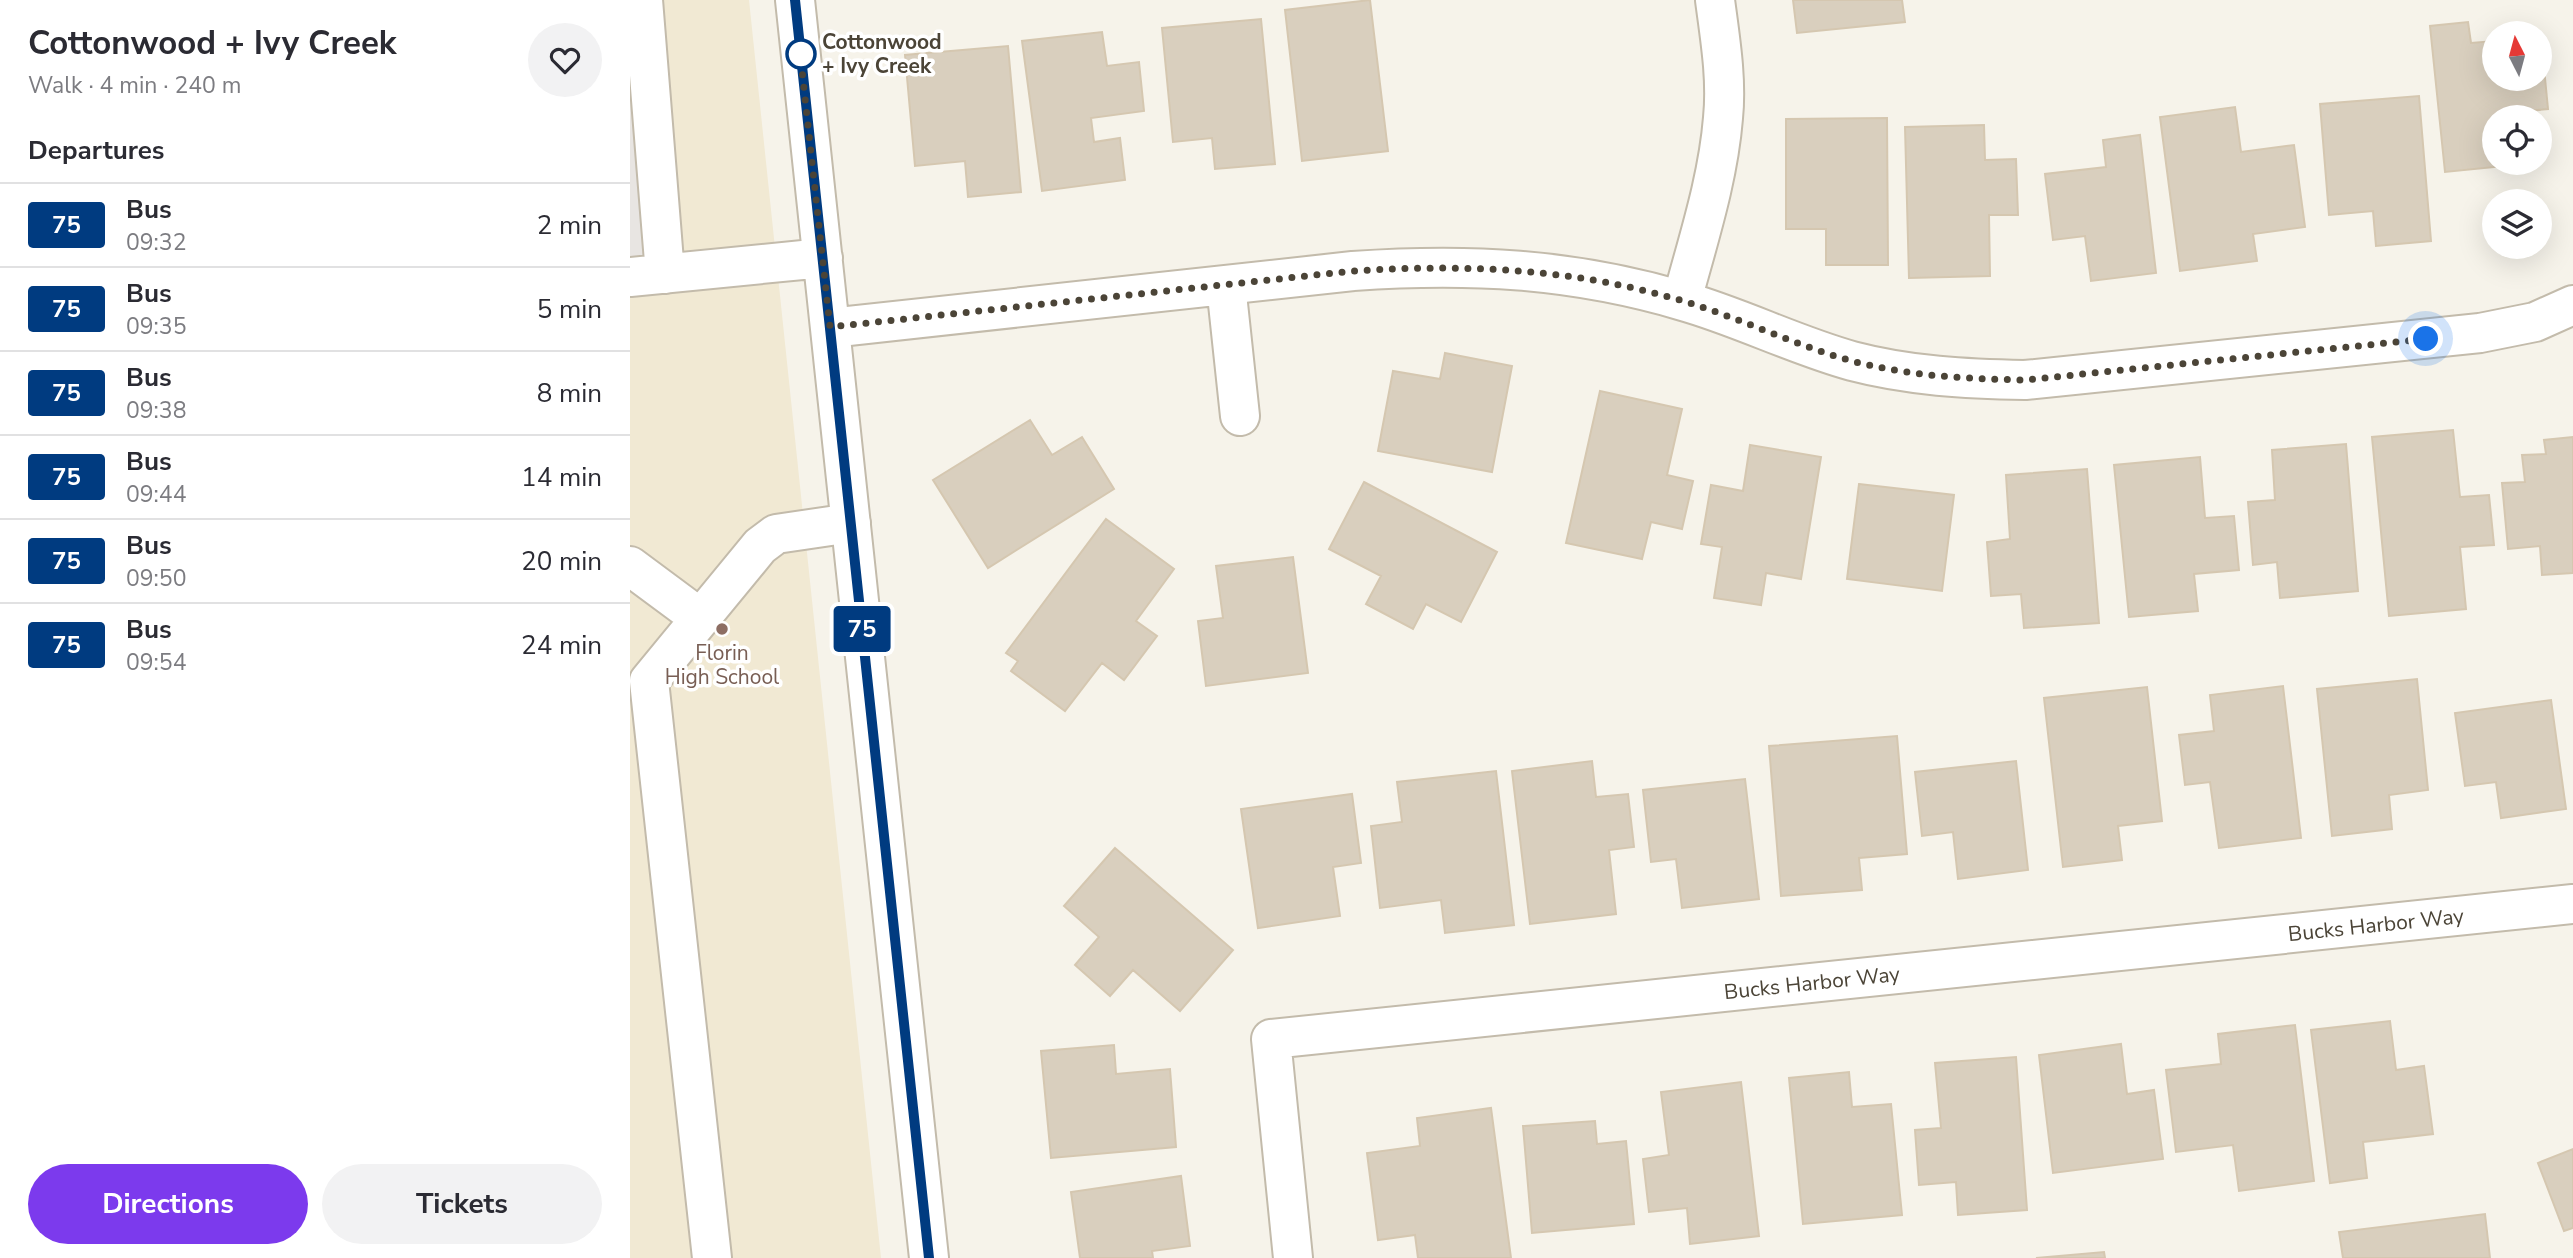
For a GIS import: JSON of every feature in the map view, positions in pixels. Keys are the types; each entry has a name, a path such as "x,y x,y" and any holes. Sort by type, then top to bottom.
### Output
{"street":[{"path":"643,0 648,275 823,258"},
{"path":"795,0 929,1258"},
{"path":"1682,300 1717,174 1724,115 1715,0"},
{"path":"830,327 1353,271 1476,267 1536,271 1595,280 1682,300 1737,318 1796,343 1852,361 1908,373 1967,379 2025,380 2480,333 2535,322 2573,305"},
{"path":"1226,285 1240,416"},
{"path":"712,1258 649,681 760,546 776,534 850,523"},
{"path":"630,566 700,618"},
{"name":"Bucks Harbor Way","path":"1293,1258 1271,1039 2573,904"}],"shaded area":[{"name":"Florin High School","path":"630,0 749,0 881,1258 630,1258"},
{"path":"630,33 651,255 630,257"}],"building":[{"path":"1370,0 1388,151 1302,161 1285,10"},
{"path":"1793,0 1902,0 1905,22 1797,33"},
{"path":"1261,19 1275,164 1215,169 1212,138 1173,142 1162,28"},
{"path":"2468,22 2471,43 2482,42 2482,91 2546,91 2548,105 2482,105 2482,168 2445,172 2430,26"},
{"path":"1102,32 1107,66 1139,62 1144,111 1091,118 1094,142 1120,138 1125,180 1042,191 1022,41"},
{"path":"1008,46 1021,192 968,197 965,161 915,166 905,55"},
{"path":"2419,96 2431,241 2376,246 2373,211 2329,215 2320,104"},
{"path":"2235,107 2241,152 2294,145 2305,227 2253,234 2257,261 2180,271 2160,117"},
{"path":"1887,118 1888,265 1826,265 1826,229 1786,229 1786,119"},
{"path":"1984,125 1985,160 2016,159 2018,215 1989,215 1990,276 1909,278 1905,127"},
{"path":"2140,135 2156,273 2091,281 2085,236 2053,240 2045,174 2106,167 2103,140"},
{"path":"1445,353 1512,366 1492,472 1378,451 1393,371 1440,379"},
{"path":"1600,391 1682,409 1667,475 1693,481 1682,529 1651,522 1642,559 1566,543"},
{"path":"1030,420 1052,455 1082,437 1114,489 988,568 933,480"},
{"path":"2453,430 2460,497 2489,495 2494,545 2460,547 2466,609 2389,616 2372,437"},
{"path":"2573,437 2573,573 2542,575 2540,546 2508,549 2502,483 2525,482 2522,455 2546,454 2544,440"},
{"path":"2346,444 2358,591 2280,598 2277,562 2253,565 2248,502 2275,500 2272,450"},
{"path":"1750,445 1821,457 1801,579 1766,573 1761,605 1714,598 1722,547 1701,544 1711,485 1743,491"},
{"path":"2200,457 2205,518 2234,516 2239,570 2194,574 2198,611 2129,617 2114,465"},
{"path":"2087,469 2099,623 2024,628 2021,594 1991,596 1987,542 2010,539 2006,475"},
{"path":"1364,482 1497,552 1461,622 1426,604 1413,629 1366,604 1381,576 1329,549"},
{"path":"1859,484 1954,495 1942,591 1847,579"},
{"path":"1106,519 1174,569 1136,621 1157,636 1124,680 1102,663 1065,711 1011,671 1018,661 1006,653"},
{"path":"1293,557 1308,673 1206,686 1198,621 1223,618 1216,566"},
{"path":"2417,679 2428,790 2389,795 2392,829 2332,836 2317,689"},
{"path":"2283,686 2301,838 2219,848 2210,782 2185,785 2179,735 2214,731 2210,695"},
{"path":"2147,687 2162,821 2118,826 2122,860 2063,867 2044,698"},
{"path":"2551,700 2566,809 2501,818 2496,782 2465,786 2455,713"},
{"path":"1897,736 1907,854 1859,858 1862,890 1781,896 1769,746"},
{"path":"1592,761 1596,797 1628,794 1634,847 1609,850 1616,914 1530,924 1512,771"},
{"path":"2016,761 2028,870 1958,879 1953,832 1922,836 1915,772"},
{"path":"1496,771 1514,925 1445,933 1441,900 1380,908 1371,826 1402,822 1397,782"},
{"path":"1745,779 1759,899 1682,908 1676,859 1651,862 1643,790"},
{"path":"1352,794 1361,863 1333,867 1340,916 1258,928 1241,809"},
{"path":"1115,848 1233,950 1180,1011 1133,970 1110,996 1075,965 1099,937 1064,906"},
{"path":"2390,1021 2396,1070 2424,1066 2433,1134 2363,1142 2367,1178 2330,1183 2311,1030"},
{"path":"2295,1025 2314,1181 2239,1191 2233,1145 2176,1152 2166,1070 2221,1064 2218,1034"},
{"path":"2121,1044 2127,1094 2154,1090 2163,1159 2053,1173 2039,1055"},
{"path":"1114,1045 1116,1074 1170,1069 1176,1147 1051,1158 1041,1051"},
{"path":"2016,1057 2027,1210 1958,1215 1956,1182 1919,1185 1915,1130 1941,1128 1935,1063"},
{"path":"1849,1072 1852,1107 1891,1104 1902,1215 1803,1224 1789,1078"},
{"path":"1741,1082 1759,1236 1690,1244 1687,1208 1649,1212 1643,1159 1669,1155 1661,1092"},
{"path":"1491,1108 1511,1258 1418,1258 1415,1235 1378,1240 1367,1153 1420,1146 1417,1118"},
{"path":"1595,1121 1597,1144 1626,1141 1634,1224 1532,1233 1523,1126"},
{"path":"2573,1149 2573,1228 2564,1231 2538,1163"},
{"path":"1181,1176 1190,1246 1152,1251 1153,1258 1080,1258 1071,1192"},
{"path":"2485,1214 2490,1258 2343,1258 2339,1232"},
{"path":"2104,1252 2105,1258 2036,1258"}],"bus line":[{"name":"75","path":"795,0 929,1258"}],"place":[{"name":"Cottonwood + Ivy Creek","path":"801,54"},
{"name":"Florin High School","path":"722,629"}],"route":[{"path":"801,54 800,52 830,327 1353,271 1476,267 1536,271 1595,280 1682,300 1852,361 1908,373 1967,379 2025,380 2426,339"}]}
